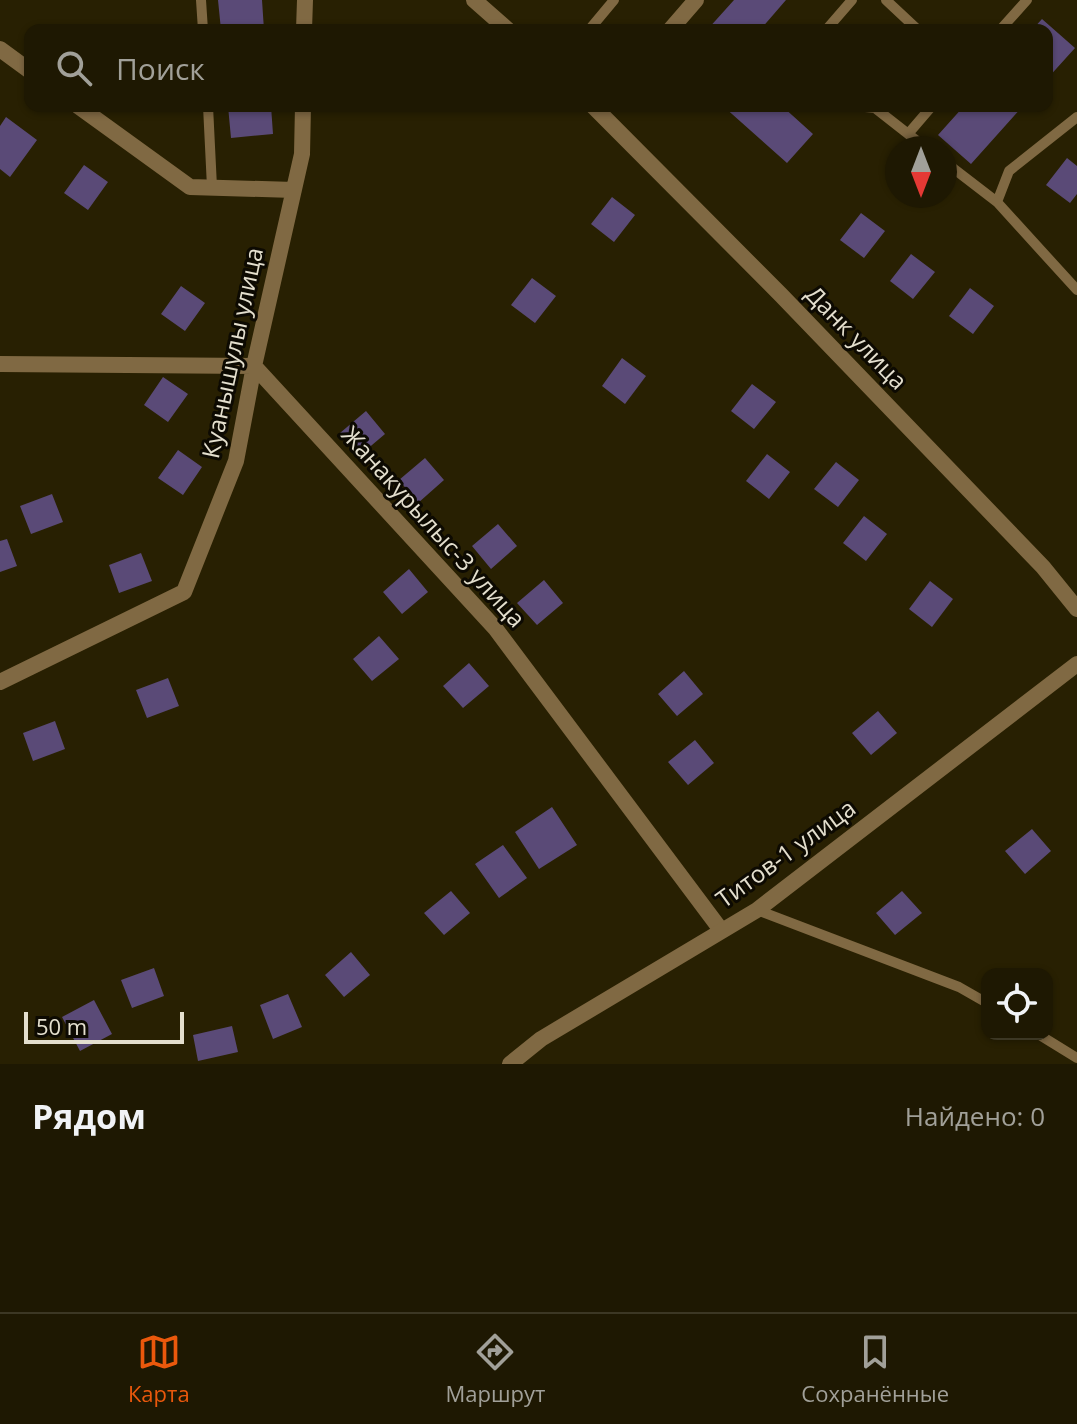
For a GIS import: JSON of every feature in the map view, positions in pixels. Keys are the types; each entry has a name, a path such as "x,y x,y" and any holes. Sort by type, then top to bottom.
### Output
{"street":[{"path":"304,24 305,0"},
{"path":"474,0 501,24"},
{"path":"675,24 696,0"},
{"path":"0,49 24,67"},
{"path":"86,112 190,187 294,190"},
{"name":"Куанышулы улица","path":"0,682 184,592 236,461 302,154 303,112"},
{"name":"Данк улица","path":"603,112 1043,567 1077,609"},
{"path":"0,364 254,366"},
{"name":"Жанакурылыс-3 улица","path":"254,366 495,628 721,930"},
{"name":"Титов-1 улица","path":"510,1064 541,1039 757,910 1077,664"}],"lane":[{"path":"201,0 203,24"},
{"path":"594,24 614,0"},
{"path":"831,24 852,0"},
{"path":"886,0 912,24"},
{"path":"1005,24 1027,0"},
{"path":"208,112 212,187"},
{"path":"880,112 911,136"},
{"path":"908,134 927,112"},
{"path":"997,202 1009,171 1077,117"},
{"path":"957,171 997,202 1077,290"},
{"path":"757,910 959,987 981,1000"},
{"path":"1048,1040 1077,1058"}],"building":[{"path":"218,0 262,0 264,24 220,24"},
{"path":"734,0 786,0 765,24 712,24"},
{"path":"1053,29 1075,48 1053,72"},
{"path":"229,112 271,112 273,134 231,138"},
{"path":"730,112 789,112 813,134 787,163"},
{"path":"959,112 1018,112 971,164 957,152 957,136 939,136"},
{"path":"6,117 37,140 10,177 0,169 0,126"},
{"path":"1067,158 1077,166 1077,194 1070,203 1046,185"},
{"path":"84,165 108,182 88,210 64,193"},
{"path":"612,197 635,215 614,242 591,224"},
{"path":"861,213 885,231 864,258 840,240"},
{"path":"911,254 935,272 913,299 890,281"},
{"path":"532,278 556,296 535,323 511,305"},
{"path":"181,286 205,303 185,331 161,314"},
{"path":"970,288 994,306 973,334 949,316"},
{"path":"622,358 646,376 625,404 602,386"},
{"path":"163,377 188,394 168,422 144,405"},
{"path":"752,384 776,402 754,429 731,411"},
{"path":"366,411 385,434 359,456 340,433"},
{"path":"178,450 202,467 183,495 158,478"},
{"path":"767,454 790,472 769,499 746,481"},
{"path":"425,458 444,480 418,503 399,480"},
{"path":"836,462 859,480 838,507 814,489"},
{"path":"52,494 63,522 31,534 20,506"},
{"path":"864,516 887,534 866,561 843,543"},
{"path":"498,524 517,546 491,569 472,546"},
{"path":"7,539 17,566 0,572 0,541"},
{"path":"141,553 152,581 119,593 109,565"},
{"path":"409,569 428,592 402,614 383,592"},
{"path":"544,580 563,603 537,625 517,603"},
{"path":"930,581 953,599 932,627 909,609"},
{"path":"379,636 399,659 372,681 353,659"},
{"path":"469,663 489,686 463,708 443,686"},
{"path":"684,671 703,694 677,716 658,694"},
{"path":"168,678 179,706 147,718 136,690"},
{"path":"878,711 897,733 871,755 852,733"},
{"path":"55,721 65,749 33,761 23,733"},
{"path":"695,740 714,763 688,785 668,762"},
{"path":"552,807 577,845 539,869 515,832"},
{"path":"1032,829 1051,851 1025,874 1005,851"},
{"path":"503,845 527,878 499,898 475,864"},
{"path":"451,891 470,913 444,935 424,913"},
{"path":"902,891 922,913 895,935 876,913"},
{"path":"351,952 370,975 344,997 325,975"},
{"path":"154,968 164,996 132,1008 121,980"},
{"path":"288,994 302,1027 273,1039 260,1005"},
{"path":"94,1000 112,1034 80,1051 62,1017"},
{"path":"232,1026 238,1052 198,1061 193,1035"}]}
